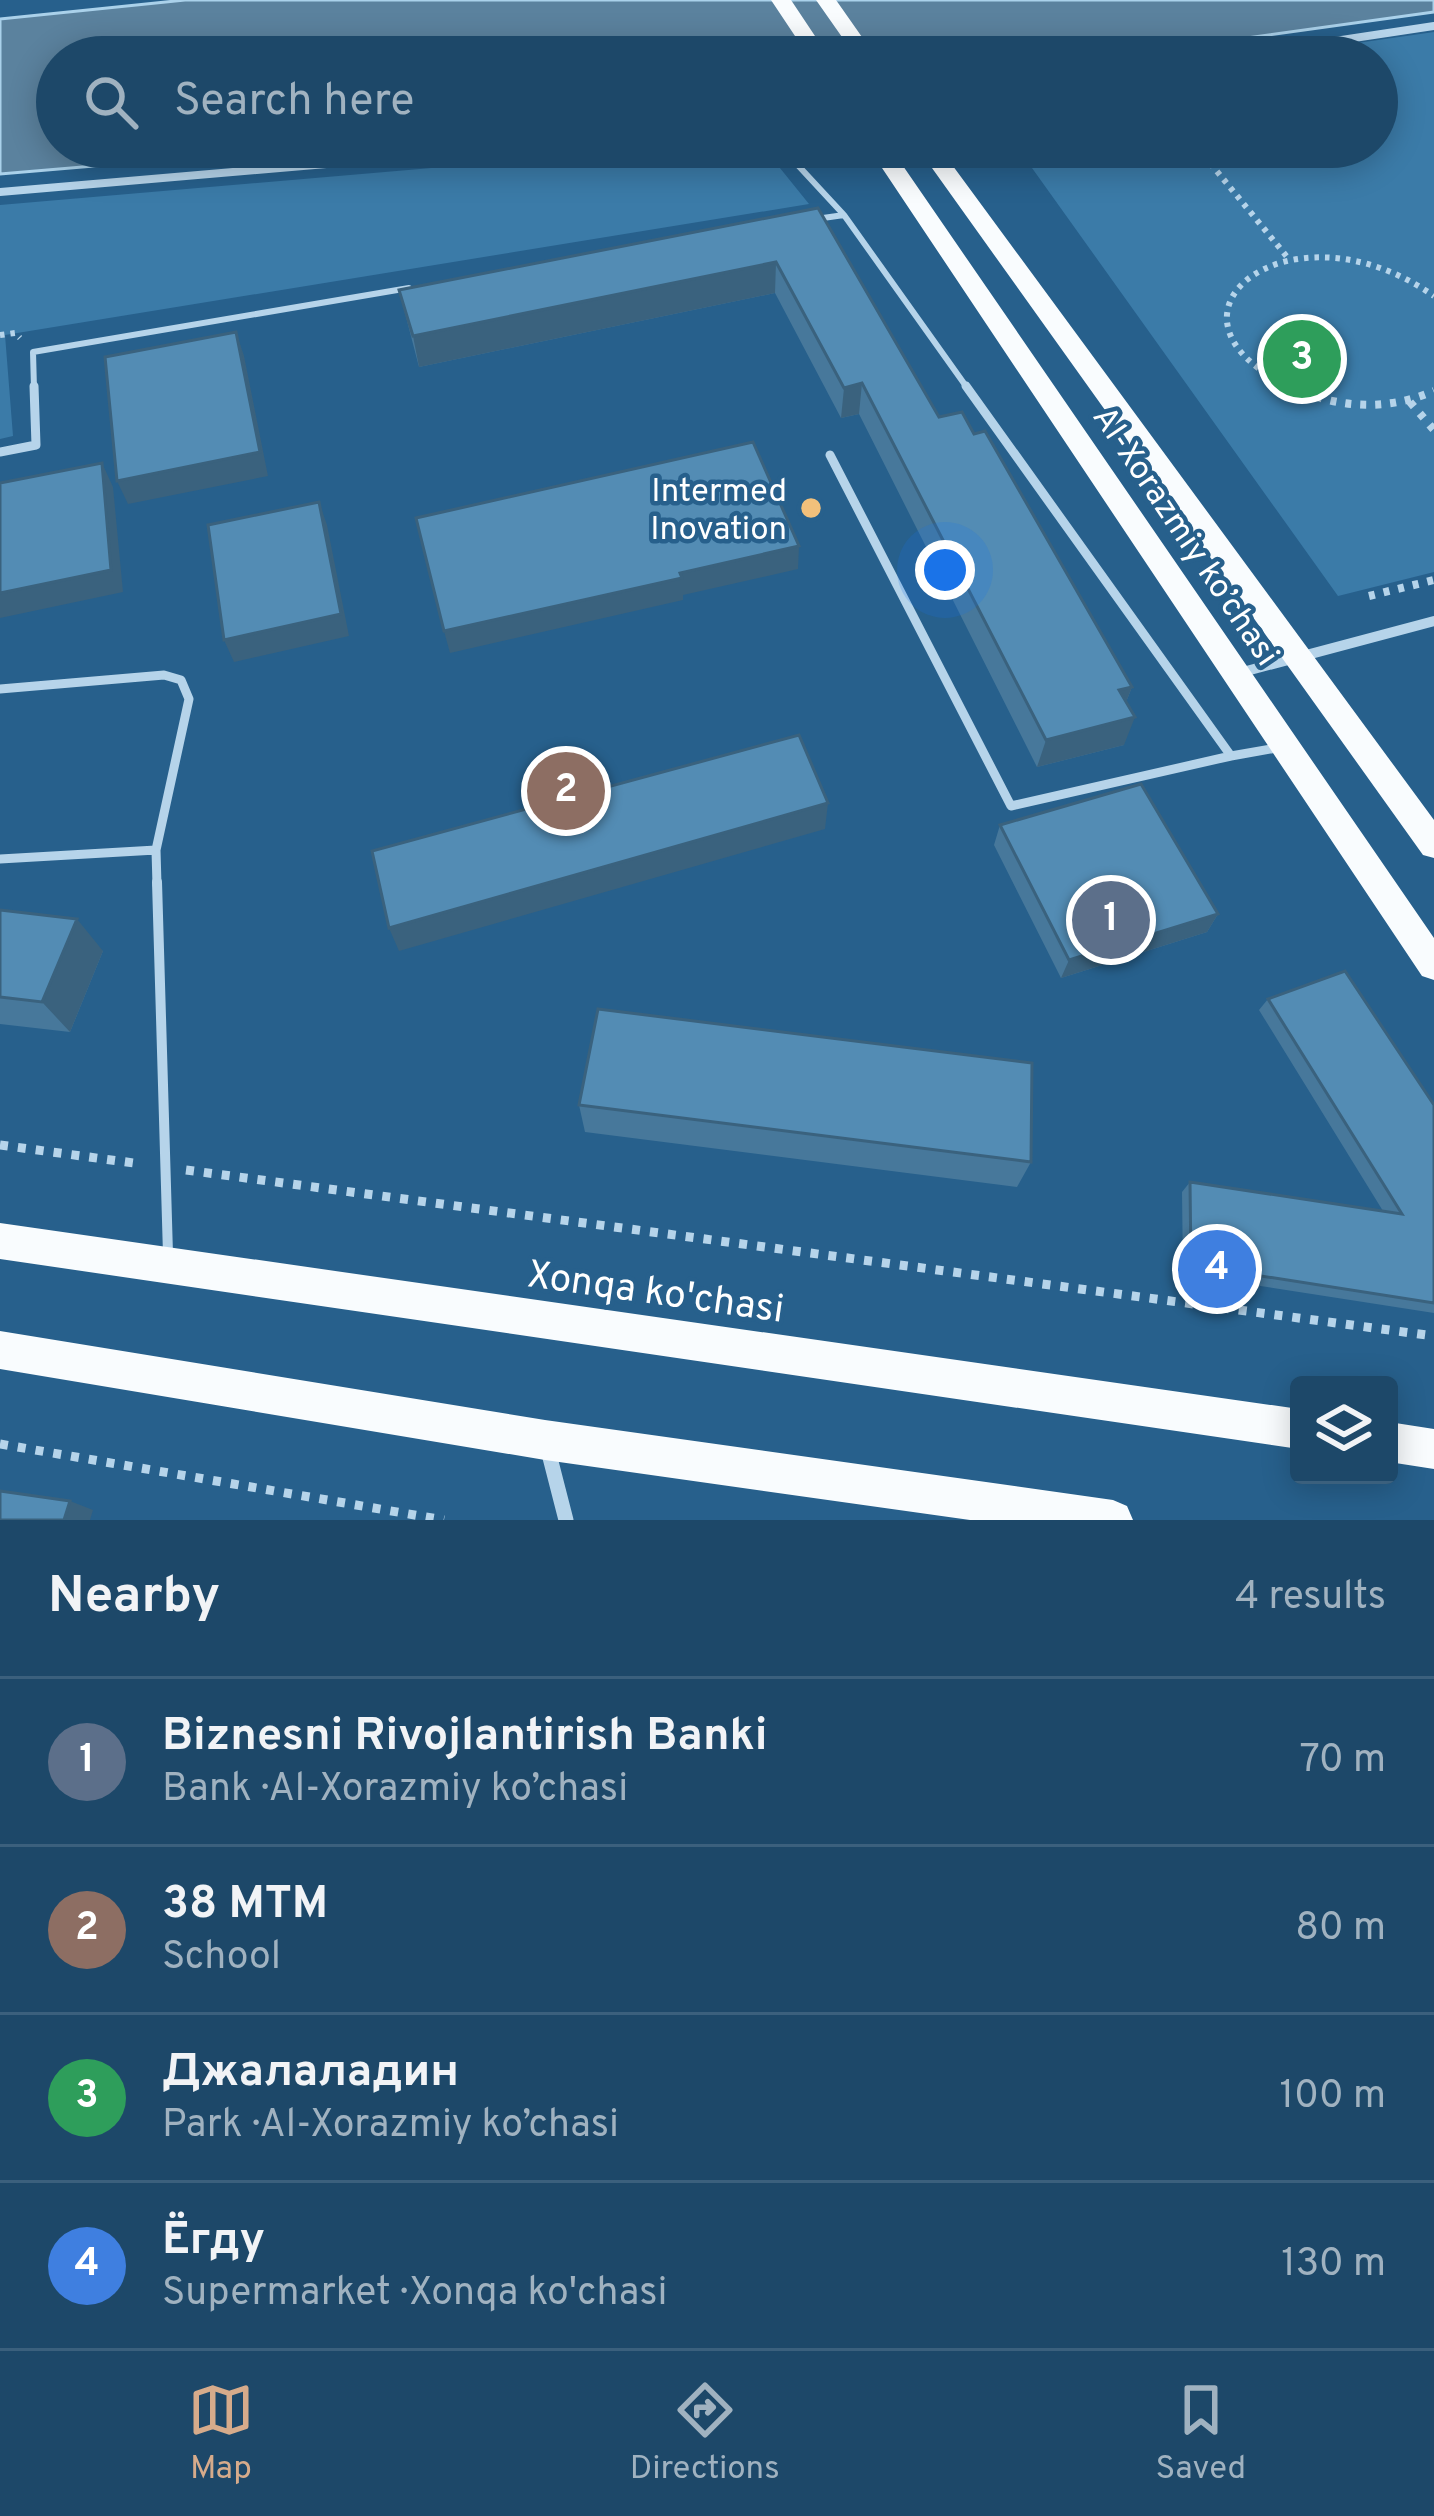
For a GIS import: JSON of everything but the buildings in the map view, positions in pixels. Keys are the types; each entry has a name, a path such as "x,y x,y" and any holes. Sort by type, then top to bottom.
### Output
{"main road":[{"path":"781,0 805,36"},
{"path":"826,0 851,36"},
{"name":"Al-Xorazmiy ko’chasi","path":"894,168 1434,965"},
{"name":"Al-Xorazmiy ko’chasi","path":"943,168 1434,845"},
{"name":"Xonqa ko'chasi","path":"0,1241 1290,1428"},
{"path":"0,1350 545,1440 1113,1520"},
{"path":"1398,1443 1434,1449"}],"street":[{"path":"1368,36 1434,26"},
{"path":"0,192 279,168"},
{"path":"1238,674 1434,621"},
{"path":"545,1440 566,1520"}],"lane":[{"path":"801,168 844,214 1231,755"},
{"path":"796,223 844,214"},
{"path":"0,452 35,445 33,352 421,286"},
{"path":"830,455 1011,806 1287,746"},
{"path":"0,689 164,675 181,680 189,699 156,850 168,1265"},
{"path":"0,860 156,850"}],"path":[{"path":"1214,168 1288,258"},
{"path":"1434,296 1400,274 1363,260 1324,255 1259,267 1239,283 1228,303 1229,326 1242,350 1265,373 1316,397 1374,406 1410,402 1434,392"},
{"path":"1410,402 1434,430"},
{"path":"1369,596 1434,580"},
{"path":"0,1145 1434,1336"},
{"path":"0,1444 444,1520"}],"shaded area":[{"path":"185,0 1434,0 1434,12 1261,36 36,36 36,168 71,168 0,174 0,19"},
{"path":"1434,32 1434,572 1338,596 1032,168 1398,168 1398,37"},
{"path":"433,168 780,168 809,204 5,335 13,436 0,439 0,205"}],"place":[{"name":"Джалаладин","path":"1302,359"},
{"name":"Intermed Inovation","path":"811,508"},
{"name":"38 MTM","path":"566,791"},
{"name":"Biznesni Rivojlantirish Banki","path":"1111,920"},
{"name":"Ёгду","path":"1217,1269"}]}
